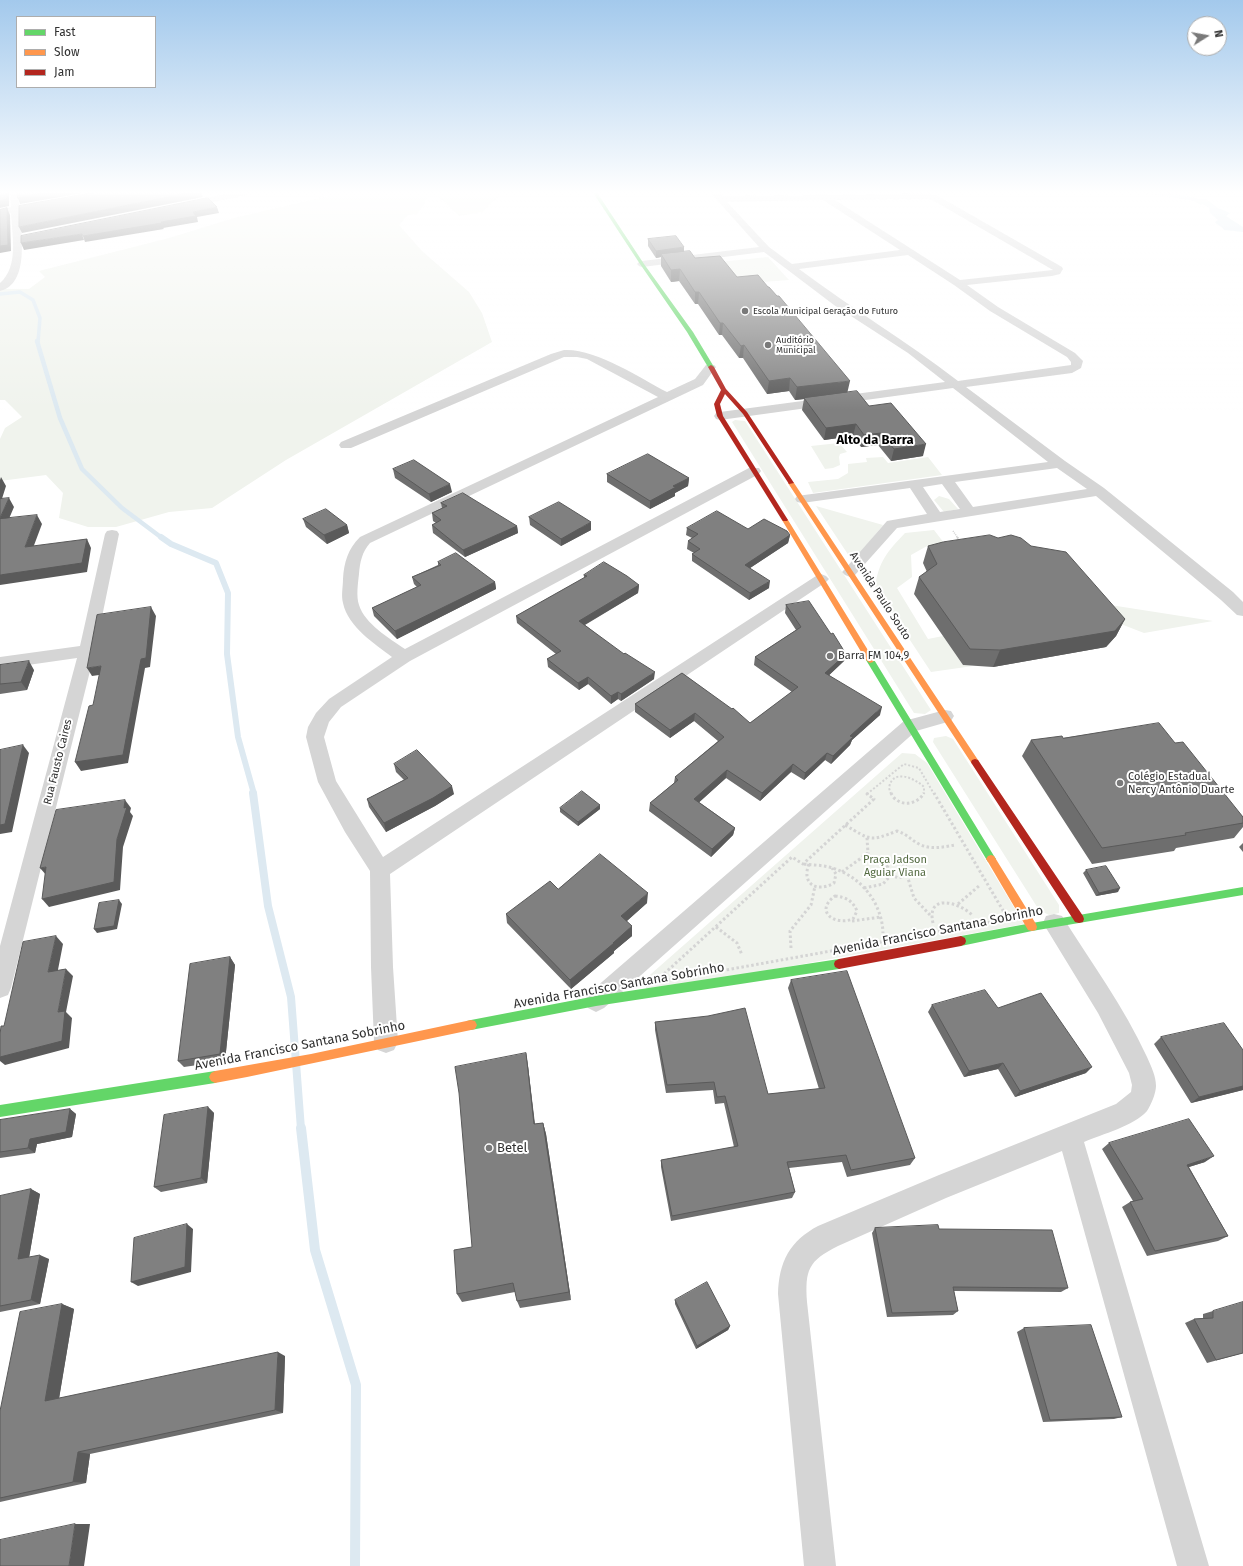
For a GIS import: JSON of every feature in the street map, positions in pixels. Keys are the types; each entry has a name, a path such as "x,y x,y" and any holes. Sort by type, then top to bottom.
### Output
{"street":[{"path":"0,288 11,278 16,264"},
{"name":"Avenida Paulo Souto","path":"642,264 690,332 724,390 745,413 945,716 1055,923"},
{"path":"786,264 838,303 912,351 1060,464 1099,491 1235,596 1243,611"},
{"path":"790,267 813,264"},
{"path":"720,416 1072,369 1077,366 1078,364 1075,359 1067,352 994,309 929,264"},
{"path":"958,283 1056,272 1058,269 1051,264"},
{"path":"346,445 548,359 568,353 591,357 667,397"},
{"path":"404,657 375,635 359,618 351,604 353,557 360,545 365,540 699,382 710,367"},
{"path":"724,390 717,404 720,416 910,726 1055,923 1120,1029 1140,1067 1144,1084 1139,1103 1124,1113 939,1188 833,1234 813,1244 803,1252 798,1262 793,1282 800,1387 820,1566"},
{"path":"802,499 1060,464"},
{"path":"386,1042 382,967 380,870 352,826 327,782 315,737 317,727 322,718 335,703 404,657 754,471"},
{"path":"946,480 970,512"},
{"path":"914,484 940,517"},
{"path":"850,572 892,524 1099,491"},
{"name":"Rua Fausto Caires","path":"0,988 87,651 112,534"},
{"path":"380,870 821,579"},
{"path":"0,663 87,651"},
{"path":"596,1001 910,726 945,716"},
{"name":"Avenida Francisco Santana Sobrinho","path":"0,1111 261,1070 334,1055 386,1042 596,1001 857,961 1055,923 1243,891"},
{"path":"1070,1136 1193,1566"}],"path":[{"path":"940,517 964,545"},
{"path":"803,864 874,799 867,794 904,764 919,768 1008,919 654,983 792,857 803,864 832,868 857,881 870,893 876,904 884,929 883,941"},
{"path":"904,776 916,780 923,788 924,792 921,800 911,804 900,801 891,794 889,785 890,781 894,778 904,776"},
{"path":"845,825 867,838 878,839 897,832 906,834 920,845 933,848 964,843"},
{"path":"842,872 868,853 867,838"},
{"path":"907,875 901,878 891,875 887,870 888,864 892,861 904,864 908,870 907,875 909,889 914,900 930,915 936,932"},
{"path":"809,864 805,872 806,876 811,884 819,888 828,887 834,883 836,874 832,868"},
{"path":"864,888 883,884 891,875"},
{"path":"958,904 986,881"},
{"path":"792,958 790,931 811,905 815,886"},
{"path":"849,922 853,919 857,911 853,903 844,897 834,896 830,898 827,901 825,909 830,917 839,922 849,922 881,917"},
{"path":"930,915 934,908 941,903 952,902 969,911 977,924"},
{"path":"716,927 737,943 746,966"}],"green space":[{"path":"66,264 437,264 469,292 482,313 492,342 286,460 212,508 169,512 116,527 88,527 59,518 63,493 46,475 0,481 0,439 5,428 22,417 5,400 0,400 0,291 5,289 29,289 45,277 39,271"},
{"path":"721,264 774,264 789,280 736,284"},
{"path":"735,420 745,421 931,710 925,714 914,713 732,422"},
{"path":"839,443 847,452 840,454 840,465 825,469 811,446"},
{"path":"883,457 888,463 928,457 942,475 813,493 808,482 838,479 848,473 848,464 867,462 866,458"},
{"path":"939,496 949,499 958,509 944,512 934,500"},
{"path":"816,506 883,525 853,562"},
{"path":"934,530 944,543 927,546 911,555 912,577 897,588 928,639 943,636 963,665 973,666 931,672 875,587 879,570 885,557 905,533"},
{"path":"1091,602 1213,621 1144,633 1108,619"},
{"path":"946,736 953,739 1059,905 1059,913 1049,915 1039,910 933,742 934,738"},
{"name":"Praça Jadson Aguiar Viana","path":"902,753 915,754 927,763 1024,924 648,992 643,981"}],"building":[{"path":"667,264 727,264 737,277 758,275 777,296 779,296 850,381 797,387 790,378 769,381 744,345 741,346 723,323 720,323 699,292 695,292 680,269 671,270"},
{"path":"857,391 869,406 891,403 926,444 894,449 881,433 864,435 856,424 826,428 804,398"},
{"path":"648,454 689,478 673,486 676,487 650,501 607,474"},
{"path":"414,460 450,484 429,494 393,469"},
{"path":"463,493 517,526 463,550 432,525 441,520 432,513 447,506 441,503"},
{"path":"9,498 0,518 0,499"},
{"path":"559,502 591,522 561,539 529,517"},
{"path":"326,509 347,525 324,535 303,519"},
{"path":"717,511 748,529 764,519 787,531 790,535 745,565 770,581 750,593 692,554 700,549 688,541 698,534 687,528"},
{"path":"37,515 25,547 87,539 82,563 0,575 0,519"},
{"path":"990,535 998,538 1011,535 1021,538 1031,546 1066,552 1125,619 1115,631 1000,650 970,649 919,577 937,564 928,546 943,542"},
{"path":"456,553 495,582 395,631 372,608 421,585 412,577 441,565 438,562"},
{"path":"604,562 639,585 579,621 624,654 625,653 655,672 621,694 618,692 611,696 588,677 578,683 547,659 561,651 516,616 587,576 584,575"},
{"path":"809,601 831,634 833,633 846,654 825,673 882,707 850,736 853,737 833,756 827,753 805,773 793,764 762,793 727,770 694,799 735,828 712,849 650,803 678,780 675,777 724,737 695,713 670,730 635,704 682,673 732,709 733,708 750,723 798,687 755,657 801,627 786,605"},
{"path":"151,607 146,658 141,659 123,755 75,762 89,706 93,705 101,666 87,668 97,615"},
{"path":"29,661 21,682 0,684 0,665"},
{"path":"1159,723 1175,743 1183,742 1243,817 1243,823 1185,833 1186,835 1102,848 1031,740 1062,736 1063,738"},
{"path":"23,745 5,824 0,825 0,750"},
{"path":"417,750 452,786 433,798 384,823 367,799 408,778 394,764"},
{"path":"582,791 600,805 578,822 560,808"},
{"path":"125,800 124,808 127,807 117,839 114,882 42,899 46,867 40,868 56,810"},
{"path":"600,854 648,893 621,916 632,926 570,980 506,914 550,881 558,889"},
{"path":"1106,866 1120,888 1099,893 1086,870"},
{"path":"119,900 114,926 94,929 99,903"},
{"path":"56,936 48,972 66,969 58,1012 65,1011 62,1041 0,1057 1,1026 4,1026 23,942"},
{"path":"230,957 220,1054 178,1061 190,964"},
{"path":"847,971 915,1158 851,1170 846,1155 787,1162 795,1192 672,1216 661,1160 738,1146 725,1096 717,1097 714,1082 667,1085 655,1022 708,1016 745,1008 768,1094 825,1088 791,980"},
{"path":"985,990 998,1008 1041,993 1092,1067 1020,1091 1003,1063 969,1071 932,1005"},
{"path":"1224,1023 1243,1050 1243,1086 1199,1097 1161,1037"},
{"path":"526,1053 534,1124 543,1123 569,1292 517,1301 513,1283 457,1294 454,1250 472,1247 459,1093 455,1067"},
{"path":"208,1107 201,1178 154,1187 164,1115"},
{"path":"70,1109 66,1132 30,1139 28,1148 0,1152 0,1120"},
{"path":"1189,1119 1214,1156 1187,1165 1228,1236 1155,1251 1130,1202 1143,1199 1109,1143"},
{"path":"31,1189 18,1259 40,1255 31,1300 0,1306 0,1196"},
{"path":"187,1224 185,1267 131,1282 134,1238"},
{"path":"938,1225 939,1229 1052,1230 1068,1288 953,1287 958,1311 892,1313 875,1228"},
{"path":"707,1282 730,1326 697,1346 675,1300"},
{"path":"1243,1302 1243,1353 1216,1360 1194,1319 1213,1318 1213,1311"},
{"path":"62,1304 45,1401 278,1352 275,1410 78,1452 73,1482 0,1498 0,1411 20,1312"},
{"path":"1091,1325 1122,1417 1050,1420 1024,1328"},
{"path":"75,1524 69,1566 0,1566 0,1540"}],"waterway":[{"path":"0,294 20,292 33,300 40,318 38,342"},
{"path":"37,341 60,418 82,469 122,508 162,538"},
{"path":"161,537 171,544 216,563 228,593 227,654 238,737 254,794"},
{"path":"253,793 268,906 291,997 301,1129"},
{"path":"301,1128 315,1250 356,1385 355,1566"}],"traffic: fast":[{"path":"642,264 690,332 711,367"},
{"path":"870,660 991,859"},
{"path":"961,941 1032,927 1243,891"},
{"path":"471,1025 596,1001 839,964"},
{"path":"0,1111 215,1077"}],"traffic: slow":[{"path":"791,483 975,762"},
{"path":"785,520 870,660"},
{"path":"991,859 1032,927"},
{"path":"215,1077 247,1072 471,1025"}],"traffic: jam":[{"path":"711,367 724,390 745,413 791,483"},
{"path":"724,390 717,404 720,416 785,520"},
{"path":"975,762 1079,919"},
{"path":"839,964 961,941"}],"place":[{"name":"Escola Municipal Geração do Futuro","path":"745,311"},
{"name":"Auditório Municipal","path":"768,345"},
{"name":"Barra FM 104,9","path":"830,656"},
{"name":"Colégio Estadual Nercy Antônio Duarte","path":"1120,783"},
{"name":"Betel","path":"489,1148"}],"district":[{"name":"Alto da Barra","path":"875,440"}]}
